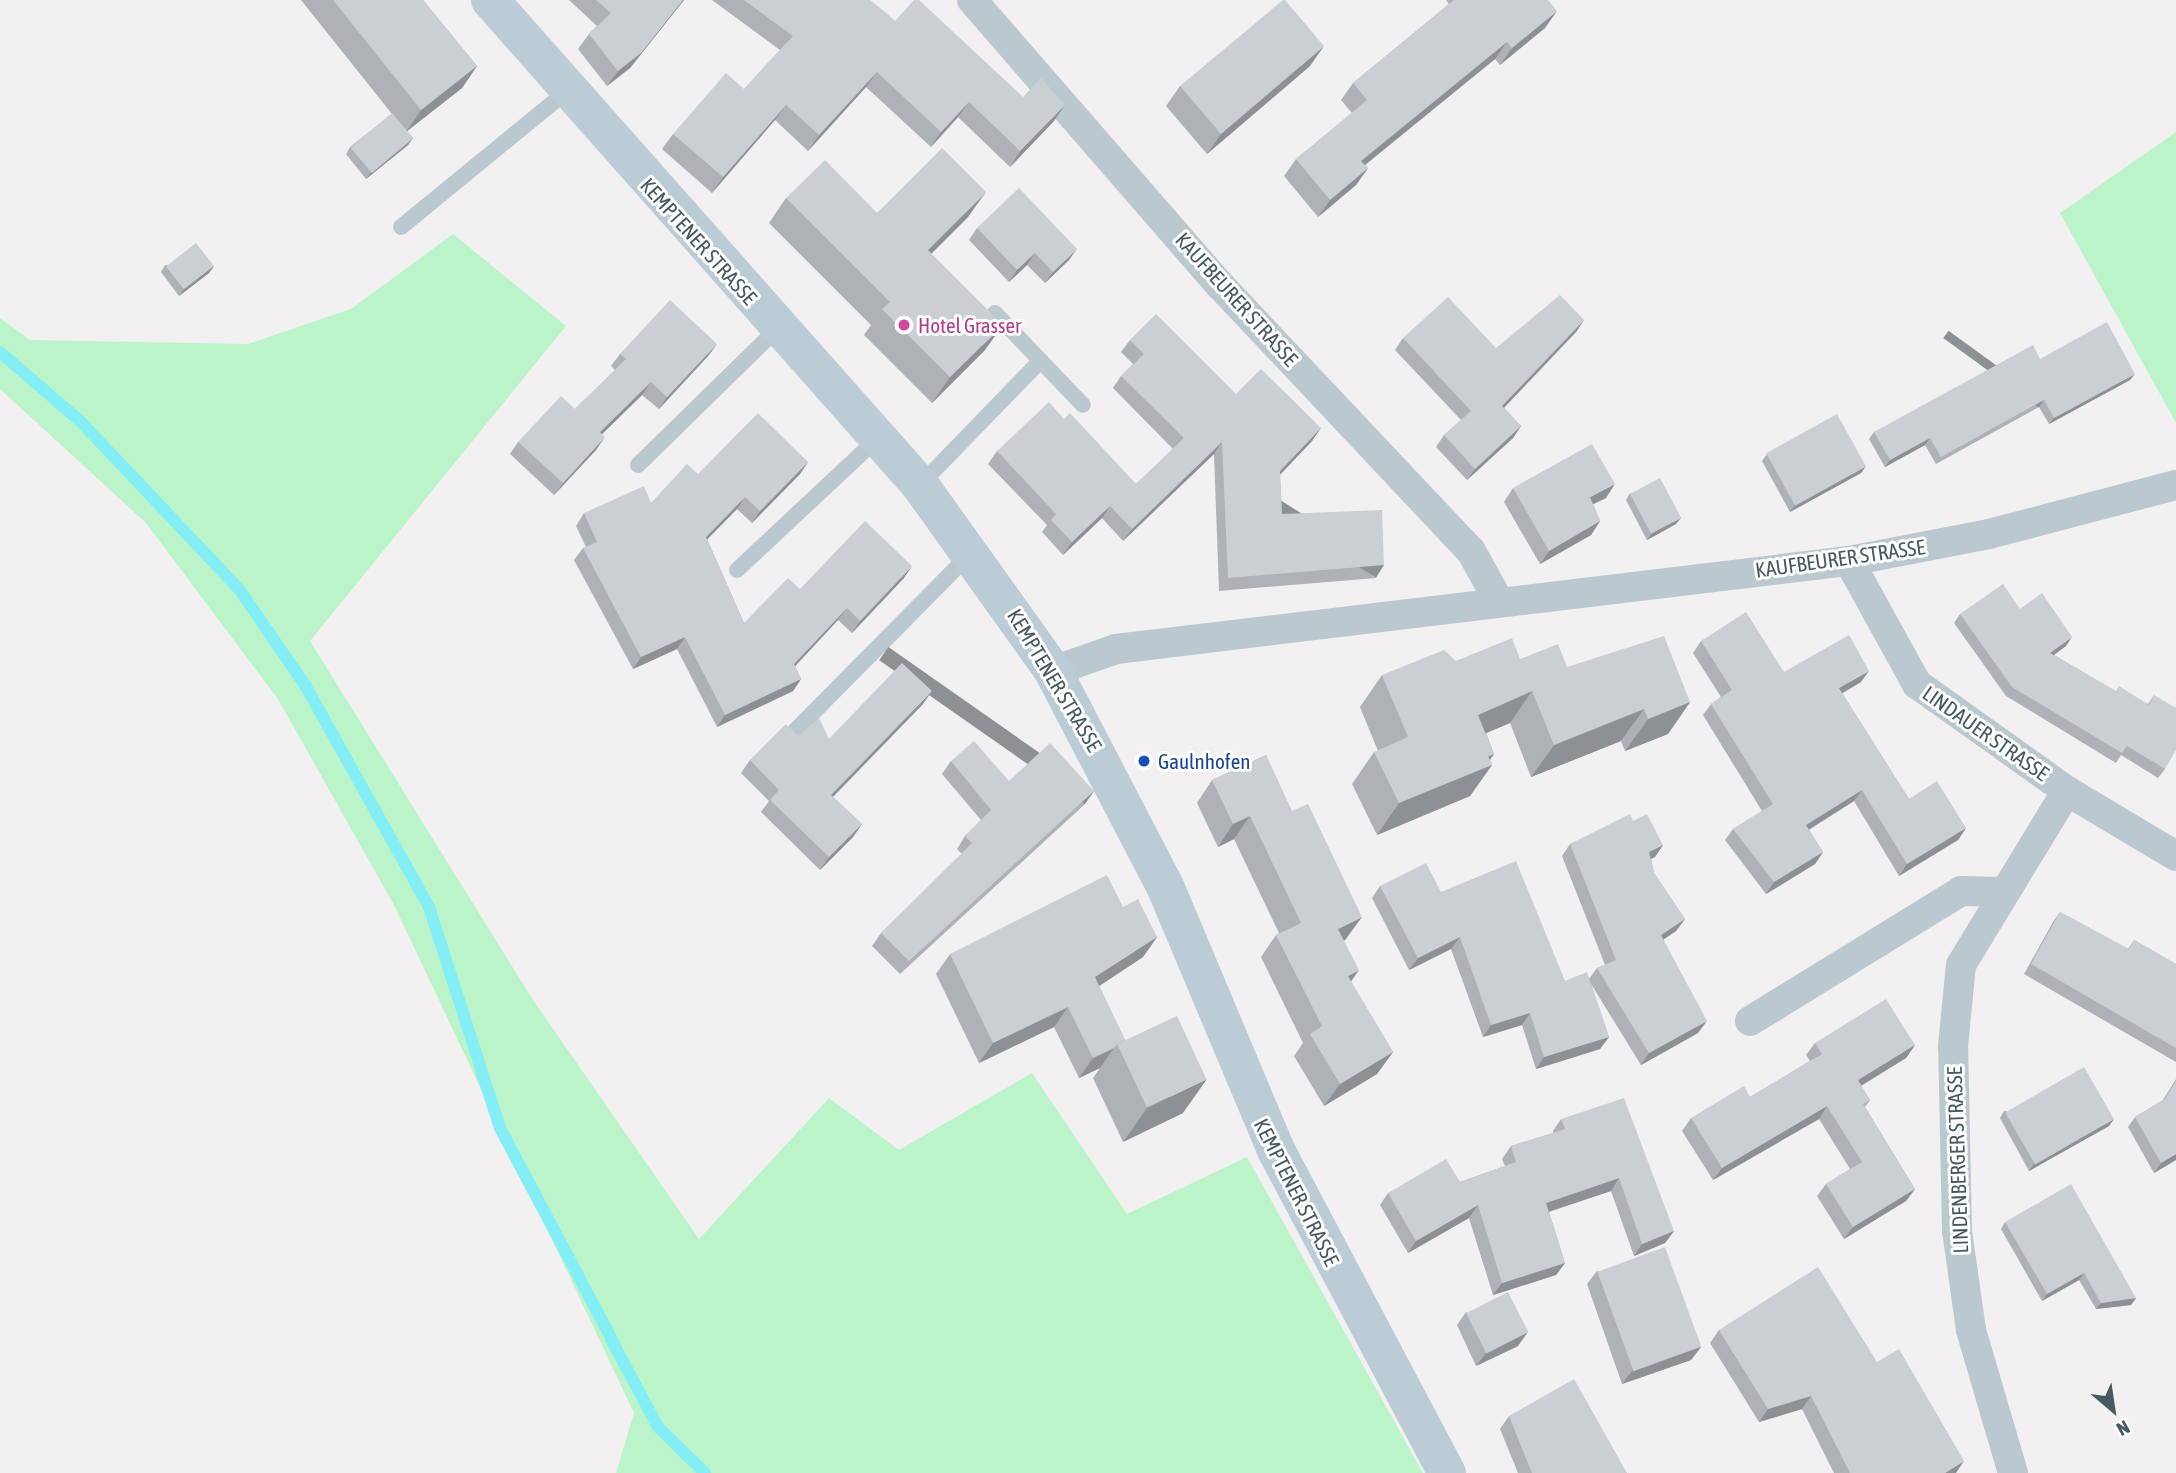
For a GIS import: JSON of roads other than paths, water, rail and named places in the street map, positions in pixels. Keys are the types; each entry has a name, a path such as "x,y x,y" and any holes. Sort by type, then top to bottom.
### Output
{"street":[{"name":"KEMPTENER STRASSE","path":"490,0 567,91 920,485 972,552 1053,671 1165,886 1276,1152 1447,1473"},
{"name":"KAUFBEURER STRASSE","path":"972,0 1221,286 1471,551 1498,600"},
{"name":"KAUFBEURER STRASSE","path":"1053,671 1116,649 1498,600 1849,561 1989,534 2176,485"},
{"name":"LINDAUER STRASSE","path":"1849,561 1917,684 2067,790 2176,856"},
{"name":"LINDENBERGER STRASSE","path":"2013,1473 1971,1330 1952,1143 1961,965 2001,892 2067,790"},
{"path":"1749,1021 1961,891 2001,892"}],"lane":[{"path":"401,227 567,91"},
{"path":"995,313 1083,405"},
{"path":"638,465 778,328"},
{"path":"920,485 1039,362"},
{"path":"737,570 879,437"},
{"path":"787,739 972,552"}],"waterway":[{"path":"0,352 81,422 239,589 305,685 429,907 500,1128 614,1343"},
{"path":"611,1339 658,1427 705,1473"}],"place":[{"name":"Hotel Grasser","path":"904,325"},
{"name":"Gaulnhofen","path":"1144,761"}]}
